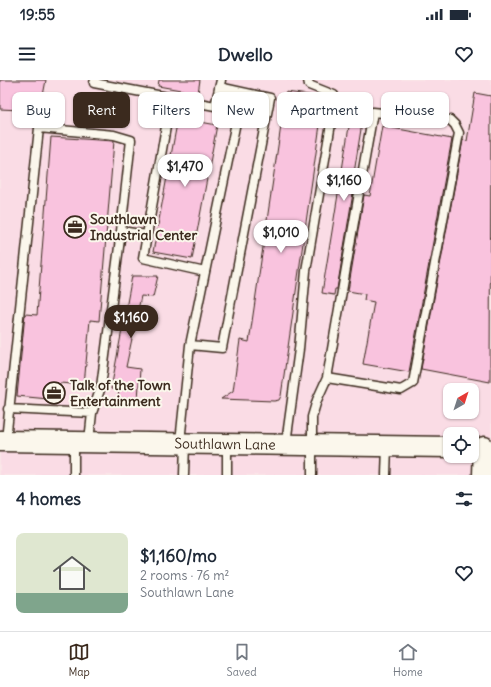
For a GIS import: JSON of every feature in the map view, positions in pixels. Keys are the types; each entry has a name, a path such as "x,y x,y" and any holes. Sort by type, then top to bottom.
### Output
{"street":[{"name":"Southlawn Lane","path":"3,441 286,443 443,447"},
{"path":"482,447 483,475"}],"lane":[{"path":"95,80 94,84 139,92"},
{"path":"286,443 299,349 306,271 335,100 334,95 309,85 308,80"},
{"path":"204,104 215,106 220,84 240,92"},
{"path":"312,475 312,417 316,400 327,378 372,112 450,120 455,125 459,133 413,383 401,390 327,378"},
{"path":"3,441 8,409 39,128 114,135 131,140 101,387 82,442 74,475"},
{"path":"167,128 143,258 205,272"},
{"path":"184,475 182,443 190,345 235,128"},
{"path":"190,345 222,348 264,128"},
{"path":"121,231 147,235"},
{"path":"8,409 92,413"},
{"path":"227,443 227,475"},
{"path":"386,475 387,445"}],"shaded area":[{"path":"0,80 491,80 491,475 0,475"}],"building":[{"path":"0,80 46,80 44,92 12,92 12,110 0,109"},
{"path":"159,80 200,80 198,92 158,86"},
{"path":"475,93 491,96 490,382 421,369 463,140 467,141"},
{"path":"204,123 212,124 212,128 216,128 192,259 153,252 176,128 204,128"},
{"path":"281,128 320,128 281,396 279,400 221,399 233,391 240,340 249,342"},
{"path":"349,128 361,128 351,192 353,193 337,289 335,289 334,295 322,293"},
{"path":"382,128 393,128 452,139 409,372 363,364 374,302 364,300 365,294 348,291 364,195 370,196"},
{"name":"Southlawn Industrial Center","path":"51,137 114,141 99,321 90,320 84,385 60,383 59,400 17,396 25,314 37,315"},
{"path":"132,276 158,276 153,297 141,296 126,367 140,369 138,400 118,398 119,390 111,389"}],"place":[{"name":"Southlawn Industrial Center","path":"75,227"},
{"name":"Talk of the Town Entertainment","path":"54,393"}]}
